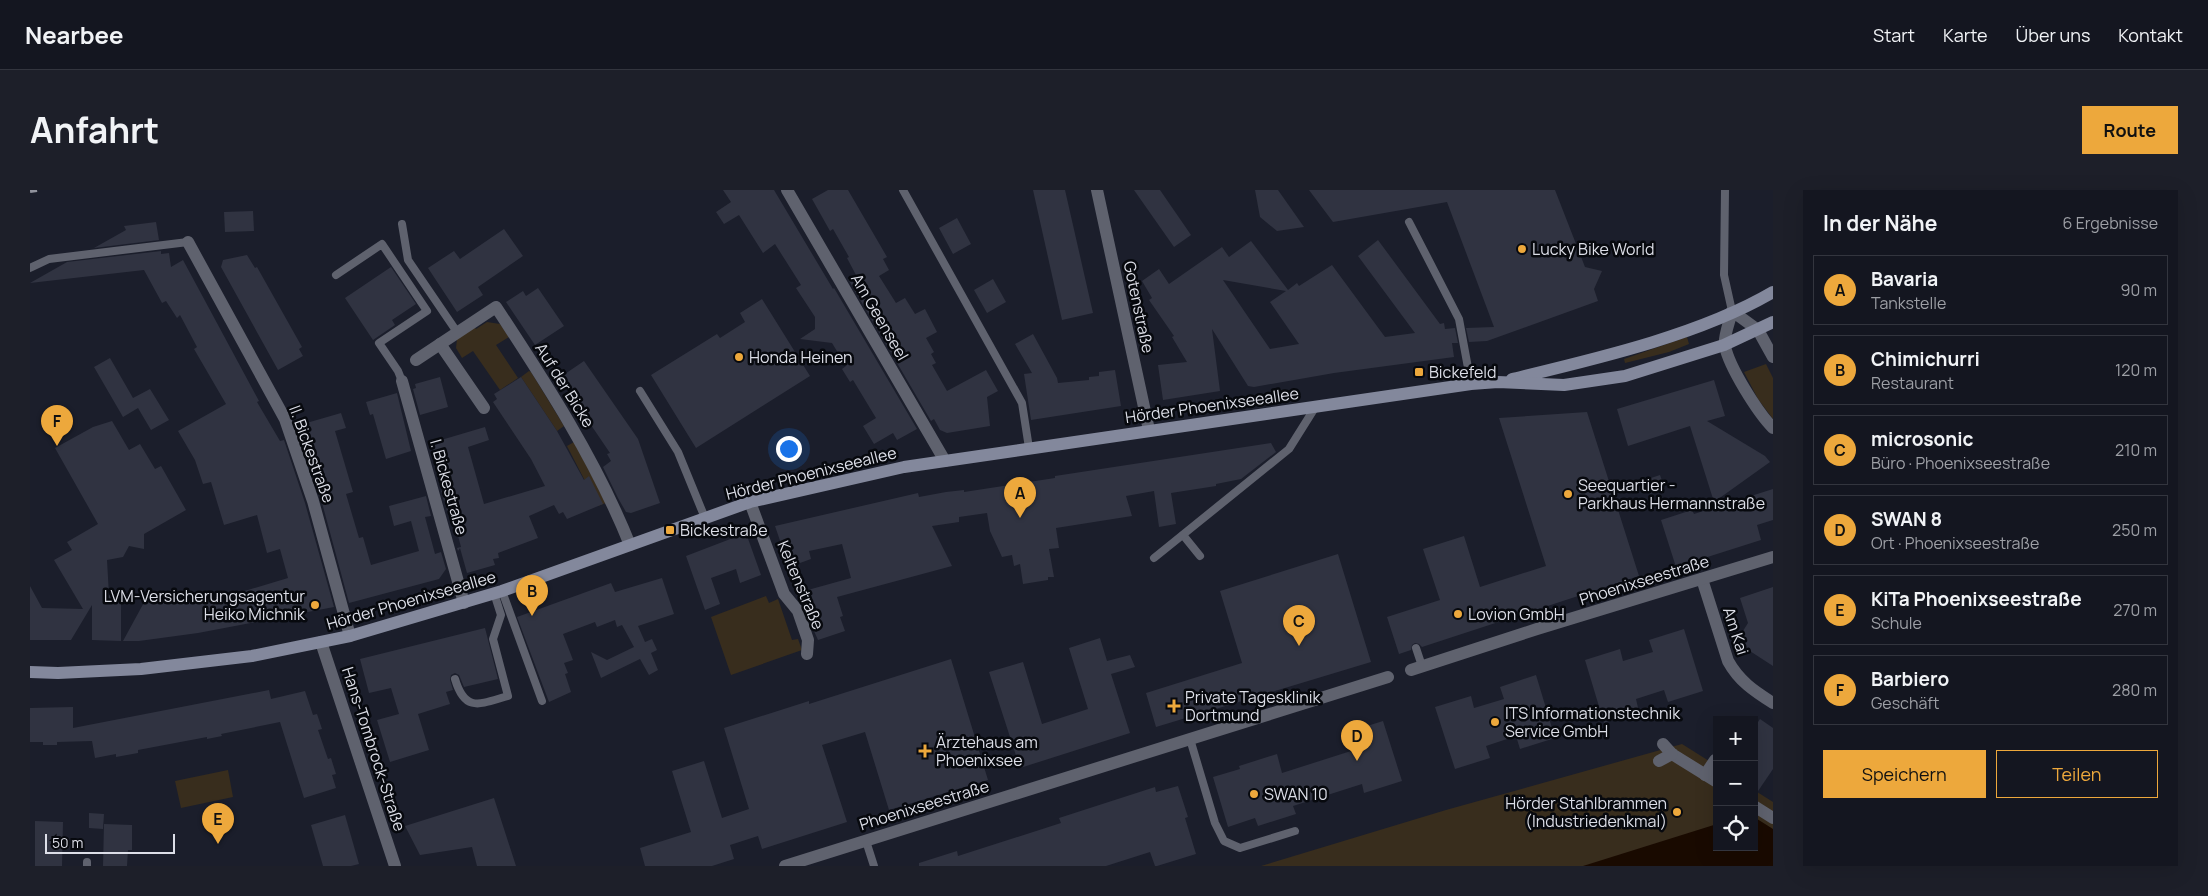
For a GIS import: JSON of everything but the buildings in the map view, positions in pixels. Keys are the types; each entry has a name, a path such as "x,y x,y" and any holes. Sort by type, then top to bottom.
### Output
{"main road":[{"name":"Hörder Phoenixseeallee","path":"1498,382 1601,357 1690,329 1732,312 1773,292"},
{"name":"Hörder Phoenixseeallee","path":"30,672 58,673 141,669 252,656 350,636 498,592 750,502 904,467 1471,384 1498,382 1564,385 1625,376 1724,345 1773,322"}],"street":[{"name":"Am Geenseel","path":"787,190 944,461"},
{"name":"Gotenstraße","path":"1097,190 1149,430"},
{"name":"II. Bickestraße","path":"188,242 285,419 313,502 350,636"},
{"name":"Auf der Bicke","path":"416,360 496,307 539,372 591,460 630,545"},
{"path":"1773,357 1758,330 1732,312 1724,345 1734,370 1749,396 1773,428"},
{"path":"440,344 484,408"},
{"name":"I. Bickestraße","path":"402,380 464,603"},
{"name":"Keltenstraße","path":"750,502 784,594 798,611 808,640 807,654"},
{"name":"Phoenixseestraße","path":"1416,668 1773,557"},
{"name":"Am Kai","path":"1702,579 1728,661 1733,670 1741,681 1773,704"},
{"name":"Hans-Tombrock-Straße","path":"322,642 395,866"},
{"name":"Phoenixseestraße","path":"785,866 1388,677"},
{"path":"1663,744 1672,754 1713,780"},
{"path":"1659,760 1672,754"},
{"path":"1705,775 1714,761"},
{"path":"1758,803 1772,814"}],"lane":[{"path":"903,190 1022,403 1029,448"},
{"path":"1725,190 1724,274 1732,312"},
{"path":"1410,222 1459,318 1471,384"},
{"path":"402,224 408,260 457,332"},
{"path":"30,268 49,259 188,242"},
{"path":"336,275 382,244 426,311 379,343 402,380"},
{"path":"640,391 678,452 705,518"},
{"path":"1154,558 1289,449 1316,406"},
{"path":"1183,535 1200,556"},
{"path":"455,678 463,699 471,704 479,704 508,696 493,639 501,615 498,592"},
{"path":"498,592 542,701"},
{"path":"1416,648 1416,668"},
{"path":"1190,739 1216,823 1224,841 1240,848 1295,831"},
{"path":"866,841 874,866"}],"shaded area":[{"path":"487,322 500,324 509,337 496,345 518,378 500,390 473,351 462,358 456,348 457,339 474,327 476,329"},
{"path":"1687,337 1689,344 1669,352 1625,363 1624,359"},
{"path":"1766,364 1773,378 1773,419 1758,399 1744,372"},
{"path":"529,371 564,426 557,431 521,377"},
{"path":"574,442 606,503 598,506 567,446"},
{"path":"766,596 769,603 778,599 792,640 798,639 802,650 731,675 711,617"},
{"path":"1682,744 1713,763 1713,851 1758,851 1758,793 1773,802 1773,866 1261,866 1446,810"},
{"path":"228,770 233,797 181,808 175,781"},
{"path":"1758,820 1773,829 1773,866 1583,866 1713,825 1713,851 1758,851"}],"railway":[{"path":"30,191 37,190"}],"place":[{"name":"Lucky Bike World","path":"1522,249"},
{"name":"Honda Heinen","path":"739,357"},
{"name":"Bickefeld","path":"1419,372"},
{"name":"Barbiero","path":"57,446"},
{"name":"Seequartier - Parkhaus Hermannstraße","path":"1568,494"},
{"name":"Bavaria","path":"1020,518"},
{"name":"Bickestraße","path":"670,530"},
{"name":"LVM-Versicherungsagentur Heiko Michnik","path":"315,605"},
{"name":"Lovion GmbH","path":"1458,614"},
{"name":"Chimichurri","path":"532,616"},
{"name":"microsonic","path":"1299,646"},
{"name":"Private Tagesklinik Dortmund","path":"1174,706"},
{"name":"ITS Informationstechnik Service GmbH","path":"1495,722"},
{"name":"Ärztehaus am Phoenixsee","path":"925,751"},
{"name":"SWAN 8","path":"1357,761"},
{"name":"SWAN 10","path":"1254,794"},
{"name":"Hörder Stahlbrammen (Industriedenkmal)","path":"1677,812"},
{"name":"KiTa Phoenixseestraße","path":"218,844"}]}
